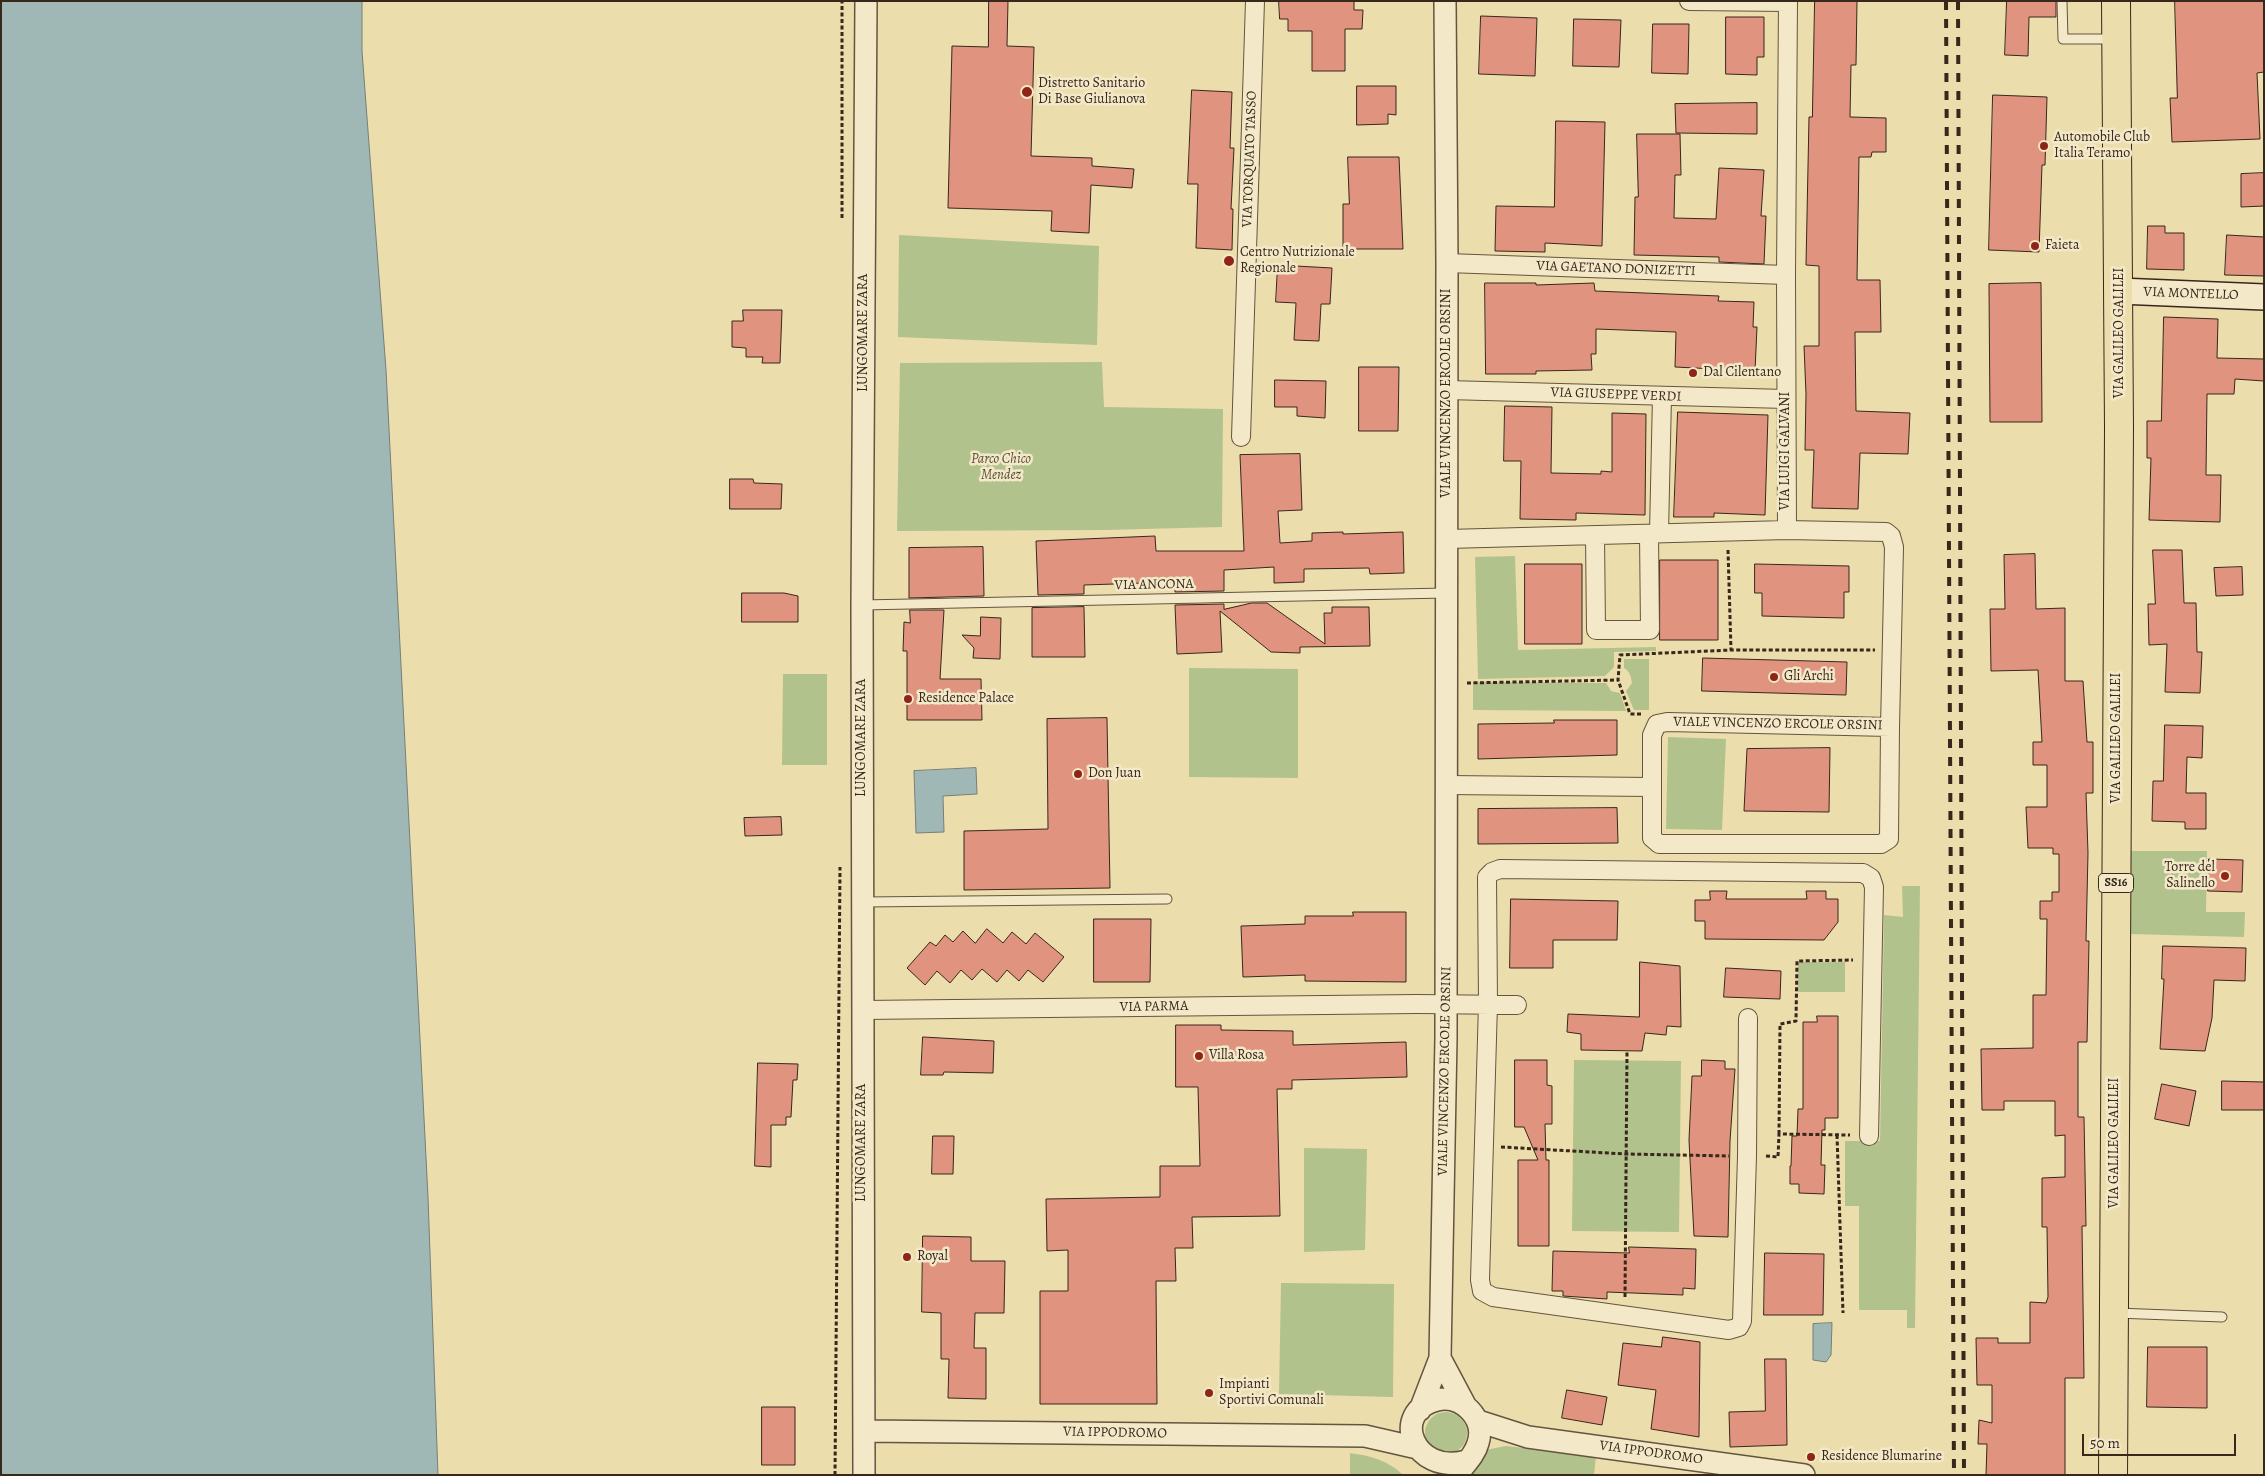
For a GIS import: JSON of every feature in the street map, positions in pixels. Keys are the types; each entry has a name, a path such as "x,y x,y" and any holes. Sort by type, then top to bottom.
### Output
{"main road":[{"name":"VIA GALILEO GALILEI","path":"2114,1475 2113,1313 2119,291 2116,1"},
{"name":"VIA MONTELLO","path":"2119,291 2264,298"}],"street":[{"name":"LUNGOMARE ZARA","path":"864,1475 861,902 866,1"},
{"name":"VIA TORQUATO TASSO","path":"1241,437 1255,1"},
{"name":"VIALE VINCENZO ERCOLE ORSINI","path":"1440,1358 1446,1004 1447,263 1445,1"},
{"path":"1689,1 1788,2"},
{"name":"VIA LUIGI GALVANI","path":"1447,539 1787,530 1788,2"},
{"name":"VIA GAETANO DONIZETTI","path":"1447,263 1786,275"},
{"name":"VIA GIUSEPPE VERDI","path":"1447,390 1786,399"},
{"path":"1595,534 1596,630 1650,630 1662,396"},
{"path":"1787,530 1877,531 1886,532 1891,536 1894,547 1890,727"},
{"name":"VIALE VINCENZO ERCOLE ORSINI","path":"1666,722 1890,727 1890,828 1888,838 1881,844 1659,844 1652,838 1652,736 1657,724 1666,722"},
{"path":"1446,785 1652,787"},
{"path":"1748,1018 1747,1156 1742,1322 1739,1326 1728,1330 1493,1297 1482,1291 1480,1280 1488,1004 1487,877 1492,872 1500,869 1863,873 1871,878 1874,887 1869,1136"},
{"name":"VIA PARMA","path":"862,1010 1446,1004 1516,1005"},
{"path":"1440,1358 1480,1432 1479,1443"},
{"path":"1421,1460 1411,1428 1440,1358"},
{"name":"VIA IPPODROMO","path":"865,1431 1365,1436 1389,1430 1437,1400 1456,1401 1471,1413 1528,1437"},
{"name":"VIA IPPODROMO","path":"1365,1436 1436,1467 1446,1468 1457,1466 1462,1468 1479,1443 1528,1437 1804,1475"}],"lane":[{"path":"2062,1 2063,39 2116,39"},
{"name":"VIA ANCONA","path":"862,605 1446,593"},
{"path":"861,902 1167,899"},
{"path":"2113,1313 2222,1317"}],"path":[{"path":"1727,532 1731,650"},
{"path":"1657,724 1648,714 1630,714 1618,680 1620,655 1731,650 1892,650"},
{"path":"1446,684 1618,680"},
{"path":"1485,1146 1626,1154 1778,1157 1780,1024 1796,1021 1797,961 1872,959"},
{"path":"1624,1315 1627,1051"},
{"path":"1779,1134 1869,1136"},
{"path":"1837,1135 1843,1313"}],"green space":[{"path":"899,235 1099,246 1097,345 898,337"},
{"name":"Parco Chico Mendez","path":"1102,362 1104,407 1223,409 1222,527 1105,530 897,531 900,363"},
{"path":"1515,556 1518,650 1656,647 1656,651 1614,652 1614,667 1605,676 1478,679 1475,557"},
{"path":"1624,659 1649,659 1649,710 1634,710 1626,691 1632,683 1629,672 1624,668"},
{"path":"1189,668 1298,669 1298,778 1189,777"},
{"path":"783,674 827,674 827,765 782,765"},
{"path":"1473,682 1606,683 1611,691 1620,693 1626,711 1473,710"},
{"path":"1668,737 1726,739 1722,830 1666,829"},
{"path":"2129,851 2207,851 2206,912 2245,912 2244,937 2128,934"},
{"path":"1902,886 1920,886 1915,1328 1907,1328 1907,1310 1859,1310 1859,1206 1845,1206 1845,1141 1880,1141 1884,915 1903,917"},
{"path":"1798,962 1845,962 1845,992 1798,992"},
{"path":"1574,1060 1681,1061 1679,1232 1572,1231"},
{"path":"1304,1148 1367,1149 1365,1250 1304,1252"},
{"path":"1281,1283 1394,1284 1393,1397 1279,1394"},
{"path":"1446,1412 1461,1418 1467,1433 1461,1448 1446,1454 1431,1448 1425,1433 1431,1418"},
{"path":"1506,1446 1596,1456 1594,1475 1466,1475 1485,1450"},
{"path":"1350,1453 1378,1460 1391,1466 1403,1475 1350,1475"}],"water":[{"path":"1,1 362,1 362,51 386,370 428,1197 438,1475 1,1475"},
{"path":"976,768 977,794 943,796 944,832 916,833 914,771"},
{"path":"1832,1323 1831,1355 1826,1362 1813,1360 1813,1324"}],"building":[{"path":"989,1 1008,1 1007,46 1034,47 1031,156 1092,158 1092,166 1134,169 1132,188 1091,185 1089,233 1051,231 1052,211 948,208 952,46 988,47"},
{"path":"1279,1 1354,1 1354,10 1363,10 1362,29 1345,29 1345,71 1312,71 1312,31 1288,31 1288,19 1280,19"},
{"path":"1815,1 1857,1 1856,65 1851,65 1850,117 1886,118 1886,152 1872,152 1871,157 1859,157 1857,280 1880,280 1881,332 1855,332 1856,411 1910,413 1908,454 1860,453 1858,509 1812,508 1814,450 1805,450 1806,394 1804,346 1819,346 1819,266 1806,265 1809,117 1812,117"},
{"path":"2007,1 2056,1 2056,17 2029,17 2028,56 2005,55"},
{"path":"2175,1 2264,1 2264,72 2257,73 2260,139 2172,142 2170,98 2177,98"},
{"path":"1481,16 1537,18 1535,76 1479,74"},
{"path":"1726,17 1764,17 1764,57 1757,57 1757,75 1726,74"},
{"path":"1574,19 1621,20 1619,67 1573,66"},
{"path":"1653,24 1689,24 1688,74 1652,73"},
{"path":"1357,86 1396,86 1396,115 1388,114 1388,124 1357,125"},
{"path":"1192,90 1232,92 1230,148 1234,148 1231,209 1233,209 1232,250 1196,248 1198,184 1188,184"},
{"path":"1993,95 2047,97 2045,165 2042,165 2039,252 1989,250"},
{"path":"1757,103 1757,134 1676,133 1675,104"},
{"path":"1556,121 1605,122 1602,246 1545,243 1545,252 1495,251 1496,206 1554,207"},
{"path":"1637,134 1680,134 1681,175 1675,175 1674,218 1716,219 1719,168 1764,170 1761,216 1766,216 1764,264 1719,262 1719,257 1634,255 1635,197 1638,197"},
{"path":"1348,157 1399,157 1403,249 1343,249 1343,204 1349,204"},
{"path":"2264,173 2264,206 2241,207 2241,174"},
{"path":"2148,226 2165,226 2165,233 2184,233 2184,270 2147,269"},
{"path":"2227,235 2264,237 2264,276 2225,275"},
{"path":"1278,265 1332,268 1330,304 1321,304 1319,341 1294,340 1296,303 1276,302"},
{"path":"1485,283 1536,283 1536,285 1594,283 1595,291 1719,296 1718,301 1754,302 1753,327 1757,327 1755,371 1675,367 1676,332 1596,329 1596,354 1591,354 1592,370 1536,371 1536,374 1486,374"},
{"path":"2041,283 2042,422 1990,422 1989,284"},
{"path":"743,310 782,310 780,363 762,363 763,357 746,357 746,348 732,347 732,321 743,321"},
{"path":"2164,317 2218,319 2217,358 2264,359 2264,381 2235,379 2234,394 2207,394 2206,475 2221,475 2220,522 2149,520 2151,458 2147,458 2147,421 2161,421"},
{"path":"1359,367 1399,367 1398,431 1359,431"},
{"path":"1275,380 1326,381 1325,418 1297,416 1297,407 1275,407"},
{"path":"1505,406 1552,407 1551,473 1601,474 1601,471 1612,472 1612,413 1646,414 1645,515 1576,513 1576,520 1520,519 1521,461 1504,461"},
{"path":"1678,412 1768,415 1765,515 1714,513 1714,517 1674,517"},
{"path":"1300,454 1302,510 1278,511 1280,543 1312,541 1312,533 1403,532 1404,573 1370,574 1369,568 1304,569 1304,582 1274,583 1274,567 1224,570 1224,591 1175,592 1175,582 1084,585 1084,594 1038,595 1036,541 1155,536 1156,551 1244,551 1240,455"},
{"path":"730,479 753,479 754,483 782,484 781,509 730,509"},
{"path":"983,547 984,596 909,598 909,548"},
{"path":"2153,550 2182,550 2184,603 2196,603 2197,652 2202,652 2200,693 2165,692 2167,644 2149,645 2148,604 2155,604"},
{"path":"2035,554 2036,609 2065,608 2065,681 2083,681 2087,742 2093,742 2093,793 2086,793 2088,853 2086,941 2089,941 2087,1042 2078,1042 2078,1117 2084,1117 2086,1226 2082,1226 2084,1378 2065,1378 2065,1475 1986,1475 1987,1444 1978,1444 1979,1420 1992,1423 1992,1385 1977,1385 1976,1338 1998,1338 1998,1343 2030,1343 2030,1302 2046,1303 2048,1297 2047,1227 2042,1227 2042,1178 2065,1177 2065,1135 2055,1136 2055,1101 2004,1101 2004,1110 1982,1110 1981,1049 2033,1048 2033,995 2046,995 2047,919 2040,919 2040,901 2052,901 2052,892 2059,892 2059,854 2053,854 2053,848 2028,848 2026,807 2047,807 2047,765 2033,765 2033,742 2042,742 2038,670 1991,671 1990,609 2005,609 2004,555"},
{"path":"1660,560 1718,560 1718,640 1660,640"},
{"path":"1525,564 1582,564 1582,644 1525,644"},
{"path":"1755,564 1849,566 1849,592 1844,592 1844,618 1762,616 1762,593 1755,593"},
{"path":"2242,567 2243,595 2216,596 2214,568"},
{"path":"742,593 784,593 798,596 798,622 742,622"},
{"path":"1252,603 1267,603 1325,644 1324,613 1332,613 1332,607 1369,607 1370,646 1300,647 1300,653 1271,652 1220,611 1222,652 1177,654 1175,605 1224,604 1224,609"},
{"path":"1084,607 1085,657 1032,657 1032,608"},
{"path":"910,610 944,610 940,679 981,679 982,720 907,720 907,651 903,651 904,622 910,623"},
{"path":"981,617 1001,618 1000,659 973,658 974,648 962,635 980,636"},
{"name":"Gli Archi","path":"1703,658 1847,662 1846,695 1702,691"},
{"name":"Don Juan","path":"1107,718 1110,888 964,890 964,831 1048,829 1047,719"},
{"path":"1554,720 1617,720 1617,755 1478,759 1478,724 1554,723"},
{"path":"2165,725 2203,726 2202,758 2187,757 2186,793 2206,793 2206,829 2185,829 2185,822 2152,821 2153,781 2163,781"},
{"path":"1830,748 1829,812 1744,811 1747,749"},
{"path":"1617,808 1618,843 1478,844 1478,809"},
{"path":"781,817 782,835 745,836 744,818"},
{"name":"Torre del Salinello","path":"2209,859 2243,860 2242,892 2208,891"},
{"path":"1710,891 1727,891 1726,899 1807,899 1806,891 1826,891 1826,899 1838,899 1838,922 1824,940 1705,939 1705,921 1695,921 1695,900 1710,900"},
{"path":"1511,899 1618,901 1617,940 1553,940 1553,968 1510,968"},
{"path":"1353,912 1406,912 1406,982 1305,981 1305,975 1243,977 1241,926 1305,924 1305,916 1353,916"},
{"path":"1094,919 1151,919 1150,982 1094,982"},
{"path":"987,929 1003,943 1012,932 1026,944 1035,933 1064,957 1043,982 1028,970 1019,981 1007,970 997,982 982,969 972,980 961,970 950,983 937,971 925,985 907,968 930,942 936,946 945,935 953,942 963,931 975,943"},
{"path":"2163,946 2246,948 2245,981 2214,980 2212,1018 2205,1051 2160,1049 2164,979 2162,979"},
{"path":"1640,962 1680,966 1681,1027 1667,1026 1666,1035 1645,1033 1642,1051 1581,1050 1581,1034 1567,1032 1568,1014 1639,1017"},
{"path":"1726,968 1781,971 1780,999 1724,997"},
{"path":"1817,1016 1838,1016 1838,1118 1825,1118 1825,1130 1822,1130 1821,1165 1825,1165 1824,1194 1799,1193 1799,1184 1790,1184 1792,1136 1797,1136 1798,1109 1803,1109 1803,1022 1817,1022"},
{"path":"1176,1025 1221,1025 1221,1030 1293,1031 1293,1045 1406,1042 1407,1077 1292,1080 1292,1089 1277,1089 1280,1216 1192,1217 1193,1248 1175,1248 1176,1281 1156,1281 1157,1404 1040,1404 1040,1291 1068,1291 1068,1250 1047,1251 1046,1199 1160,1197 1160,1166 1200,1166 1198,1087 1176,1087"},
{"path":"923,1037 994,1041 993,1073 944,1072 943,1075 921,1075"},
{"path":"1515,1060 1547,1060 1547,1085 1552,1086 1552,1124 1545,1124 1546,1160 1549,1160 1549,1246 1518,1246 1518,1160 1538,1160 1524,1127 1515,1127"},
{"path":"1702,1060 1725,1061 1725,1069 1735,1069 1730,1141 1728,1237 1694,1236 1689,1140 1692,1076 1701,1076"},
{"path":"758,1063 798,1064 797,1080 793,1080 791,1117 786,1117 786,1125 771,1125 771,1167 755,1166"},
{"path":"2222,1081 2264,1082 2264,1110 2222,1110"},
{"path":"2162,1084 2196,1091 2189,1126 2155,1119"},
{"path":"933,1136 954,1136 953,1174 932,1174"},
{"path":"923,1236 971,1237 971,1261 1005,1261 1004,1313 975,1313 974,1348 986,1348 986,1399 948,1398 949,1359 941,1359 941,1313 922,1312"},
{"path":"1629,1247 1696,1249 1695,1289 1683,1288 1683,1295 1607,1292 1607,1299 1563,1296 1563,1291 1552,1291 1553,1251 1629,1253"},
{"path":"1765,1253 1824,1254 1823,1315 1764,1315"},
{"path":"1663,1337 1700,1342 1699,1437 1651,1429 1656,1390 1618,1385 1623,1343 1661,1347"},
{"path":"2148,1347 2207,1347 2207,1408 2147,1407"},
{"path":"1765,1359 1786,1359 1787,1445 1730,1447 1729,1412 1765,1411"},
{"path":"1567,1390 1607,1397 1602,1425 1562,1418"},
{"path":"762,1407 795,1407 795,1465 762,1465"}],"railway":[{"path":"1946,1 1954,1475"},
{"path":"1958,1 1964,1475"}],"place":[{"name":"Distretto Sanitario Di Base Giulianova","path":"1027,92"},
{"name":"Automobile Club Italia Teramo","path":"2044,146"},
{"name":"Faieta","path":"2035,246"},
{"name":"Centro Nutrizionale Regionale","path":"1229,261"},
{"name":"Dal Cilentano","path":"1693,373"},
{"name":"Gli Archi","path":"1774,677"},
{"name":"Residence Palace","path":"908,699"},
{"name":"Don Juan","path":"1078,774"},
{"name":"Torre del Salinello","path":"2225,876"},
{"name":"Villa Rosa","path":"1199,1056"},
{"name":"Royal","path":"907,1257"},
{"name":"Impianti Sportivi Comunali","path":"1209,1393"},
{"name":"Residence Blumarine","path":"1811,1457"}]}
